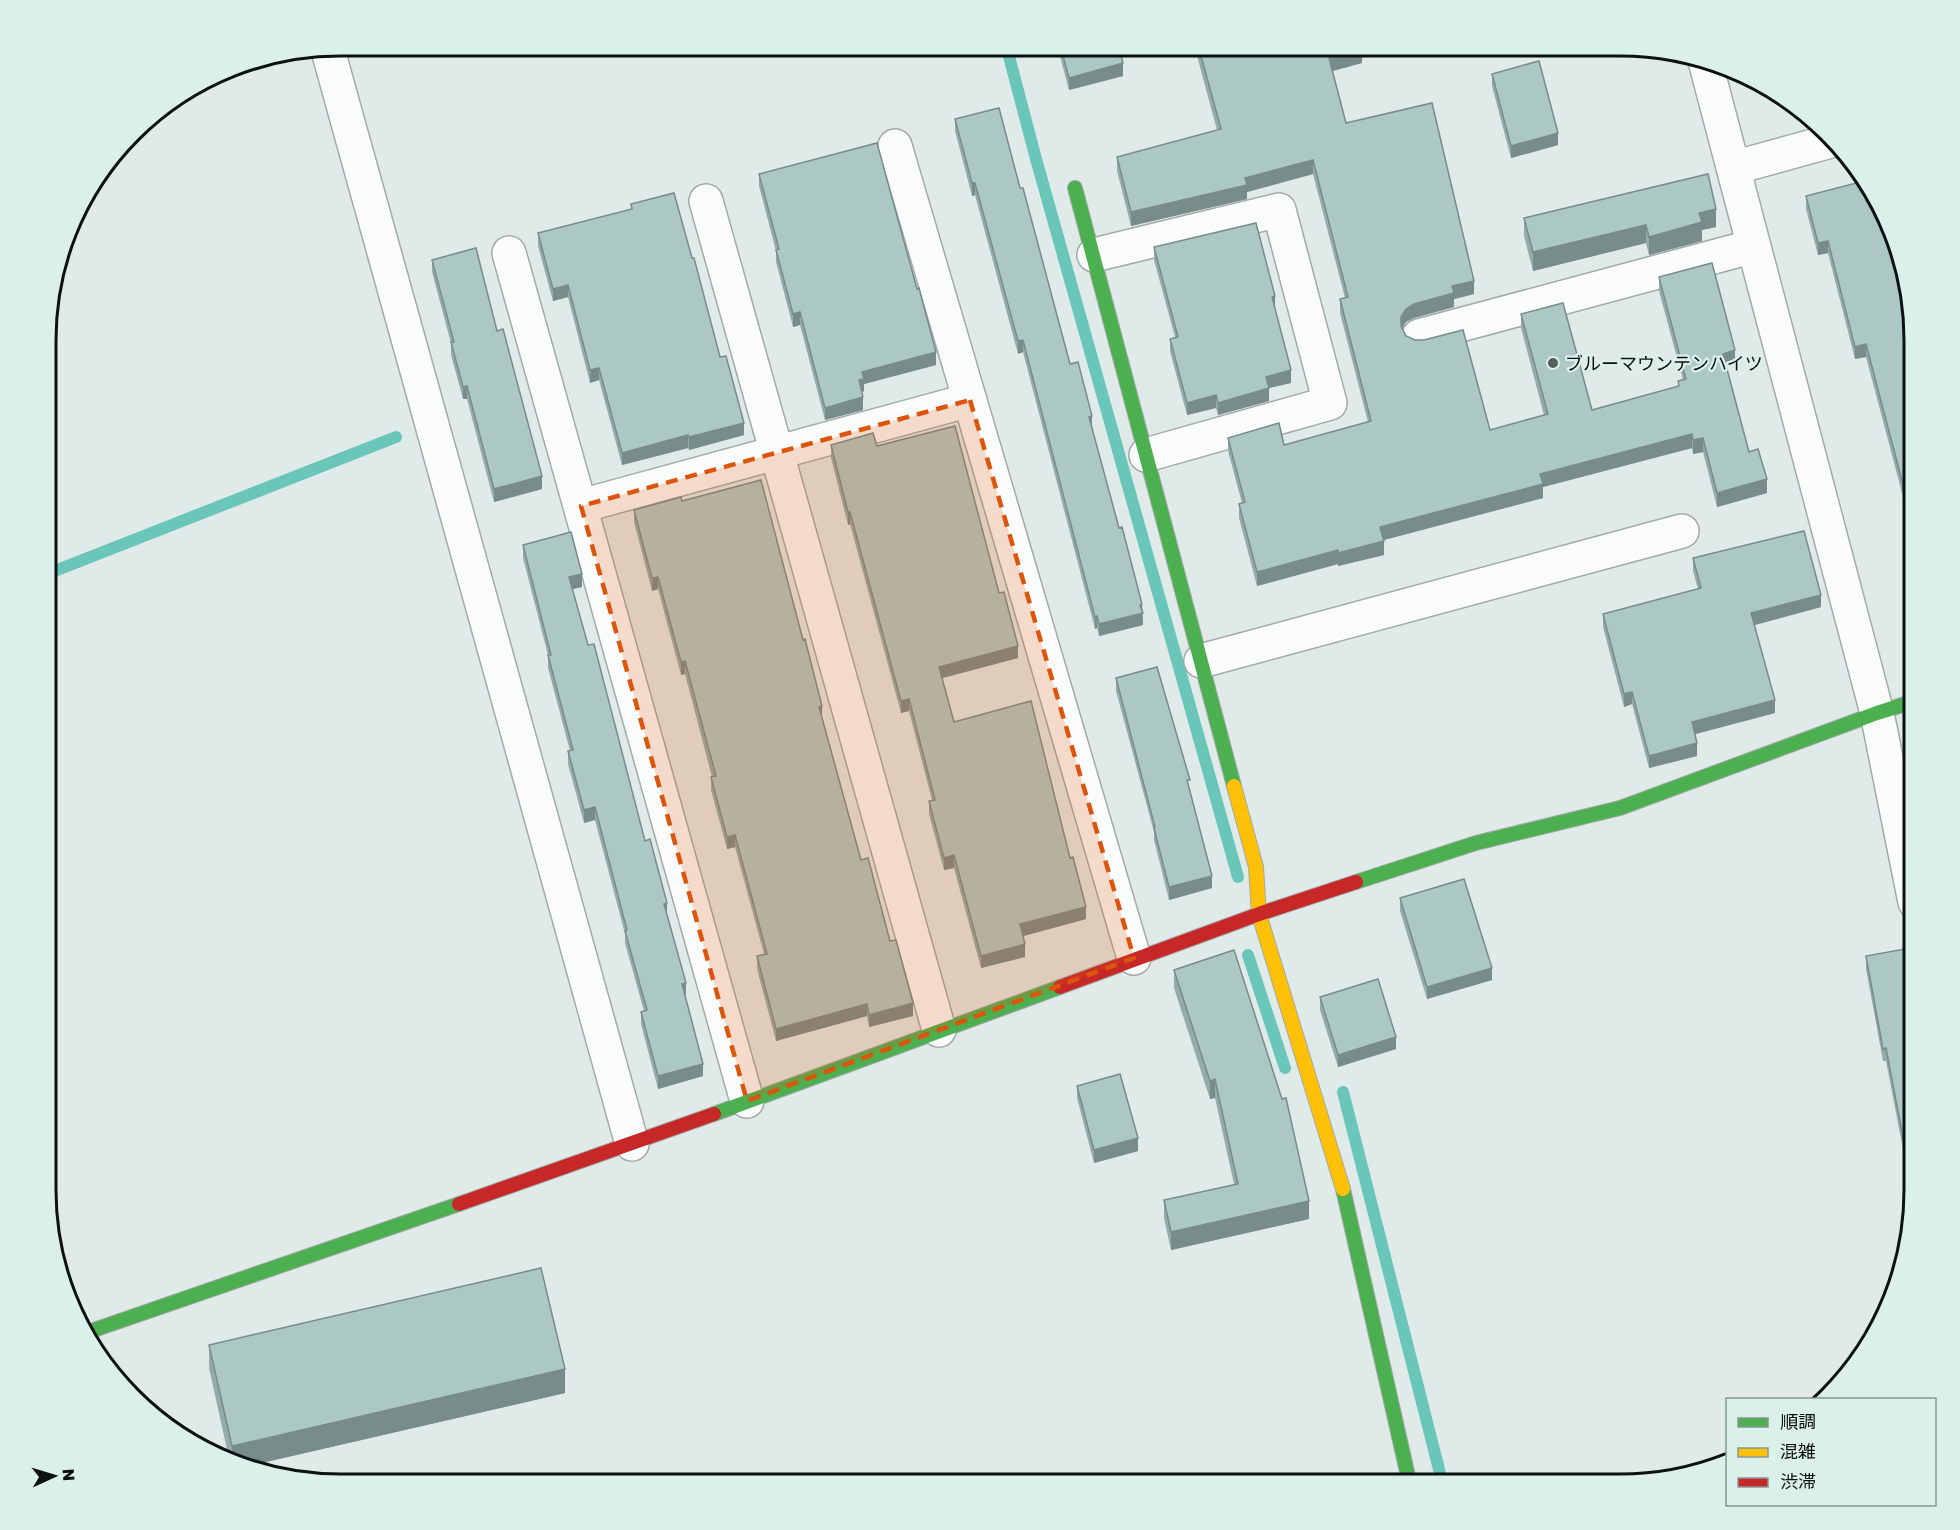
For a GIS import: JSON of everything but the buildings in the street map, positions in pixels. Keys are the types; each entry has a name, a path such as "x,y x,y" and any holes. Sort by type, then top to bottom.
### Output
{"street":[{"path":"330,56 632,1144"},
{"path":"1707,69 1877,713 1904,847"},
{"path":"1733,168 1825,143"},
{"path":"895,146 1134,958"},
{"path":"1075,188 1256,867 1259,914 1342,1185 1408,1474"},
{"path":"706,201 939,1030"},
{"path":"1094,255 1279,210 1330,403 1146,454"},
{"path":"1419,336 1754,246"},
{"path":"509,253 747,1101"},
{"path":"581,506 970,400"},
{"path":"1201,661 1682,531"},
{"path":"94,1333 632,1144 1259,914 1476,843 1620,808 1904,704"}],"highlighted area":[{"path":"970,400 1134,958 747,1101 581,506"}],"waterway":[{"path":"1009,56 1238,877"},
{"path":"56,570 396,437"},
{"path":"1248,955 1285,1068"},
{"path":"1343,1092 1440,1474"}],"traffic: fast":[{"path":"1075,188 1234,786"},
{"path":"1356,882 1476,843 1620,808 1904,704"},
{"path":"714,1114 1060,987"},
{"path":"1343,1189 1408,1474"},
{"path":"93,1330 459,1204"}],"traffic: slow":[{"path":"1234,786 1256,867 1259,914 1343,1189"}],"traffic: jam":[{"path":"1060,987 1259,914 1356,882"},
{"path":"459,1204 714,1114"}],"place":[{"name":"ブルーマウンテンハイツ","path":"1553,363"}]}
